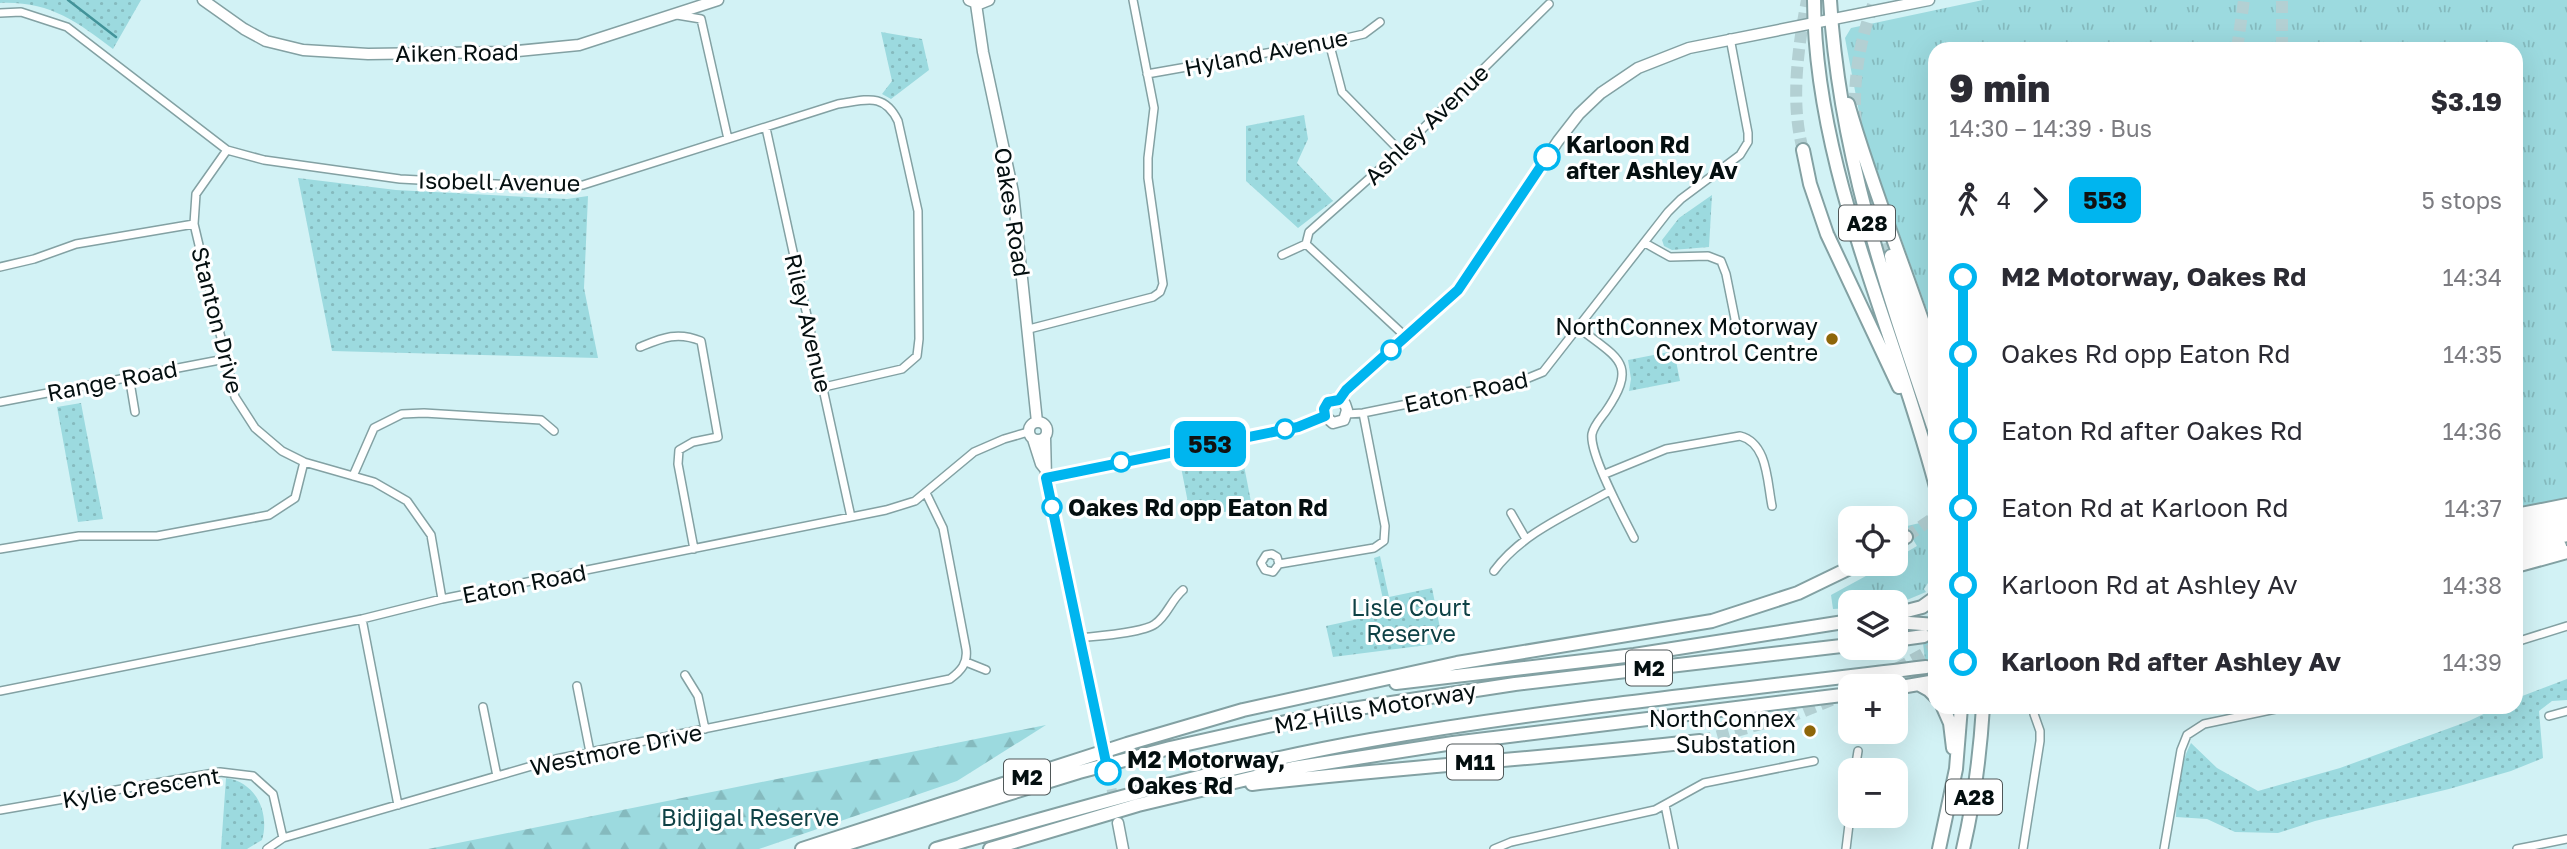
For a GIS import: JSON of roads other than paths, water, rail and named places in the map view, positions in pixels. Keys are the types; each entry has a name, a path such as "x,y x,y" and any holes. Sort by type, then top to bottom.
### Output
{"highway":[{"name":"A28","path":"1814,0 1821,82 1838,173 1928,459"},
{"name":"A28","path":"1830,0 1833,53 1849,151 1864,214 1928,412"},
{"path":"1833,53 1858,141 1928,337"},
{"path":"1804,150 1810,184 1827,234 1916,418"},
{"path":"1891,256 1928,375"},
{"path":"2523,514 2567,505"},
{"path":"2523,523 2567,514"},
{"path":"2523,535 2567,525"},
{"path":"2523,544 2567,535"},
{"path":"2523,554 2567,544"},
{"path":"2523,564 2567,552"},
{"path":"1299,696 1457,663 1712,621 1798,593 1838,574"},
{"path":"1908,611 1928,603"},
{"name":"M2","path":"802,849 1139,740 1299,696 1634,654 1838,623"},
{"path":"1908,623 1928,624"},
{"path":"1908,638 1924,636"},
{"name":"M2 Hills Motorway","path":"830,849 1079,772 1170,748 1313,716 1515,684 1838,646"},
{"name":"M2 Hills Motorway","path":"936,849 1157,786 1371,740 1502,719 1926,667"},
{"path":"1908,686 1928,683"},
{"path":"1920,685 1928,689"},
{"name":"M2","path":"990,849 1138,804 1266,773 1388,752 1838,696"},
{"path":"1946,714 1950,723 1956,769"},
{"name":"A28","path":"1940,849 1956,769 1960,714"},
{"name":"A28","path":"1963,849 1973,808 1983,714"},
{"name":"M11","path":"1138,804 1250,784 1366,771 1576,755 1700,741"}],"street":[{"name":"Aiken Road","path":"203,0 266,41 303,50 443,54 561,48 718,0"},
{"path":"972,2 981,4 989,0"},
{"path":"1029,329 1153,297 1160,292 1163,284 1148,178 1154,108 1133,0"},
{"path":"1339,400 1346,390 1458,290 1558,141 1579,114 1601,93 1655,60 1689,48 1929,0"},
{"name":"Oakes Road","path":"972,2 1013,192 1037,422"},
{"name":"Ashley Avenue","path":"1282,255 1306,244 1309,232 1400,151 1549,4"},
{"path":"0,13 21,12 67,27 227,150"},
{"path":"670,15 701,19 728,139"},
{"name":"Hyland Avenue","path":"1147,74 1329,42 1364,34 1380,22"},
{"name":"Eaton Road","path":"1347,414 1363,413 1536,376 1548,367 1682,198 1740,155 1746,147 1748,133 1730,38"},
{"path":"1329,42 1342,92 1400,151"},
{"name":"Isobell Avenue","path":"227,150 264,160 400,179 551,187 583,186 838,104 872,99 884,102 893,110 898,121 918,211 918,356 902,369 824,387"},
{"name":"Riley Avenue","path":"765,128 851,517"},
{"name":"Stanton Drive","path":"227,150 196,194 194,224 235,397 255,428 282,451 304,462 374,482 407,501 431,535 442,599"},
{"path":"0,267 34,259 76,244 194,224"},
{"path":"1646,243 1670,257 1708,256 1721,261 1736,324"},
{"path":"1306,244 1406,337"},
{"path":"1579,328 1615,356 1623,373 1619,393 1592,433 1595,451 1610,491 1634,538"},
{"path":"640,347 668,335 688,336 701,341 719,437 693,442 679,450 678,464 694,549"},
{"name":"Range Road","path":"0,402 225,359"},
{"path":"130,376 135,412"},
{"path":"1331,400 1339,400 1346,407 1347,414 1344,420 1330,422 1325,416 1325,405 1331,400"},
{"path":"1279,564 1374,548 1384,541 1385,526 1363,413"},
{"path":"353,476 374,428 402,414 541,420 554,430"},
{"path":"1045,473 1298,427 1325,416"},
{"path":"1045,473 1045,426 1037,422 1032,424 1031,435 1045,473 1101,741"},
{"path":"1031,435 1039,440 1045,437"},
{"name":"Eaton Road","path":"0,691 362,619 442,599 905,504 926,493 974,452 1004,439 1031,435"},
{"path":"1605,474 1660,450 1740,436 1750,439 1759,448 1772,506"},
{"path":"0,549 79,536 157,536 269,515 295,498 304,462"},
{"path":"1494,571 1505,556 1526,539 1610,491"},
{"path":"926,493 943,528 966,649 966,662 986,670"},
{"path":"1511,513 1526,539"},
{"path":"1079,638 1150,627 1161,619 1183,590"},
{"path":"362,619 398,805"},
{"path":"2523,640 2567,626"},
{"name":"Westmore Drive","path":"267,849 282,838 590,752 950,679 966,662"},
{"path":"684,675 698,696 705,730"},
{"path":"577,686 590,752"},
{"path":"483,707 497,776"},
{"path":"2549,716 2567,711"},
{"path":"2023,849 2040,741 2040,731 2034,714"},
{"path":"2164,849 2181,750 2188,735 2204,724 2252,714"},
{"path":"1857,758 1858,751"},
{"path":"1494,849 1511,842 1643,813 1665,805 1704,783 1814,761"},
{"name":"Kylie Crescent","path":"0,810 220,772 253,776 273,794 282,838"},
{"path":"1665,805 1674,849"},
{"path":"1118,823 1123,849"},
{"path":"1846,849 1849,828"},
{"path":"2517,849 2567,839"}],"waterway":[{"path":"68,0 116,37"}],"tunnel":[{"path":"1803,150 1796,94 1798,56 1807,0"},
{"path":"1856,123 1858,60 1875,0"},
{"path":"2238,42 2244,0"},
{"path":"2282,0 2282,42"},
{"path":"1860,155 1863,174 1872,195"},
{"path":"1883,225 1891,256"},
{"path":"1908,536 1928,522"},
{"path":"1924,636 1928,636"},
{"path":"1887,674 1928,651"},
{"path":"1700,741 1797,714 1836,698"},
{"path":"1102,745 1115,805"}],"place":[{"name":"Karloon Rd after Ashley Av","path":"1547,157"},
{"name":"NorthConnex Motorway Control Centre","path":"1832,339"},
{"name":"Oakes Rd opp Eaton Rd","path":"1052,507"},
{"name":"NorthConnex Substation","path":"1810,731"},
{"name":"M2 Motorway, Oakes Rd","path":"1108,772"}],"park label":[{"name":"Lisle Court Reserve","path":"1411,620"},
{"name":"Bidjigal Reserve","path":"750,817"}]}
